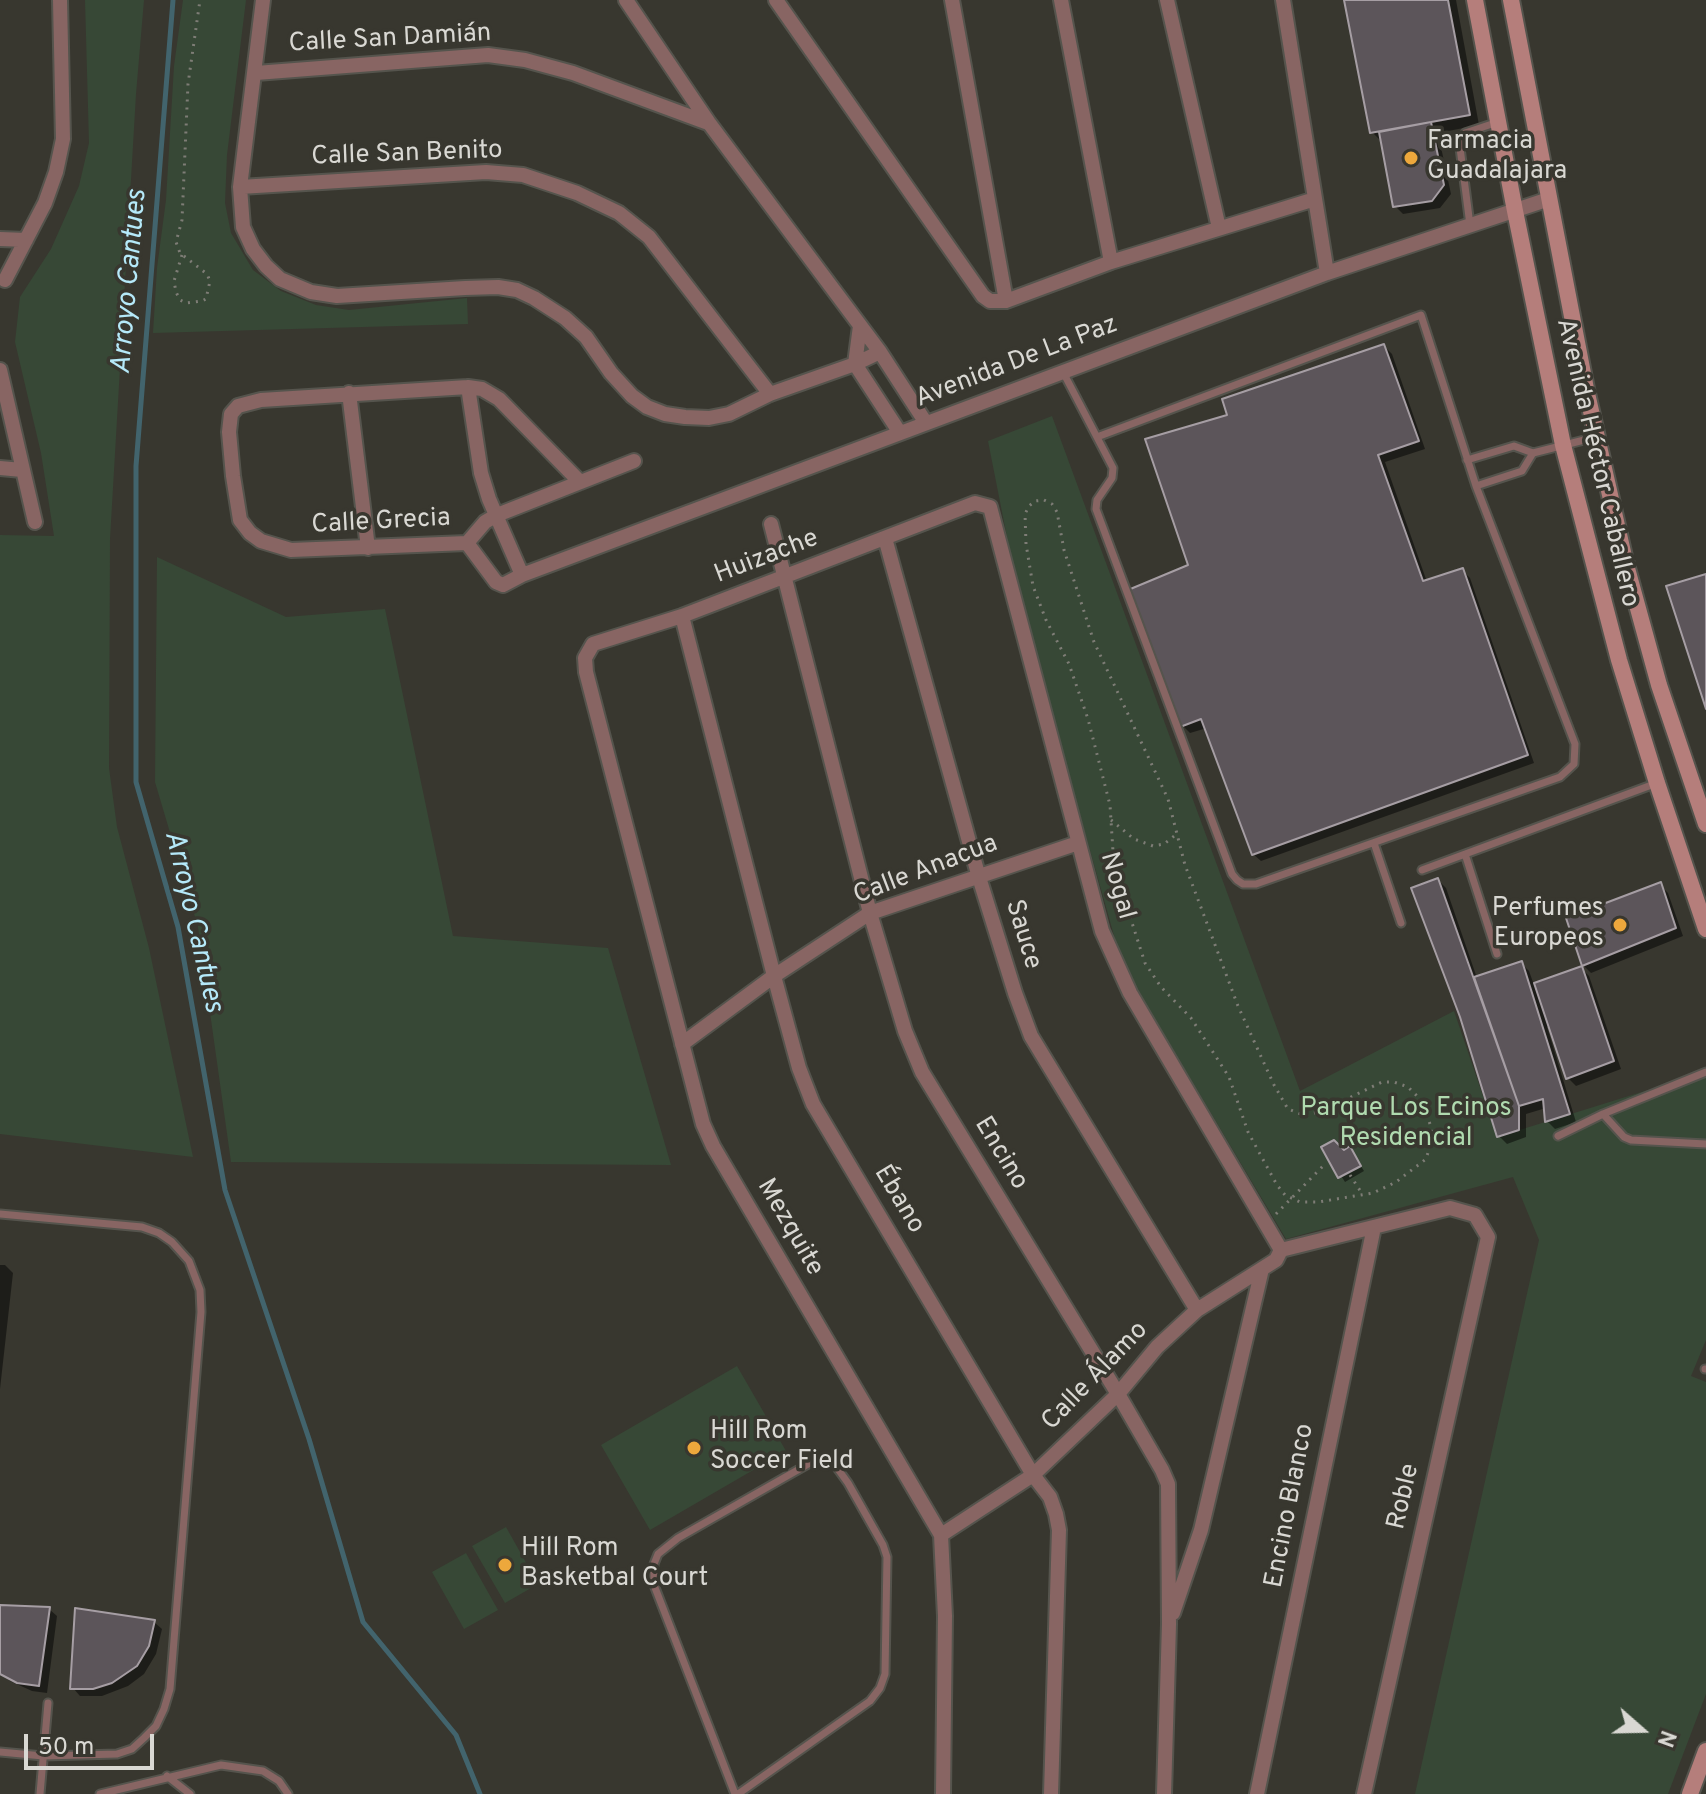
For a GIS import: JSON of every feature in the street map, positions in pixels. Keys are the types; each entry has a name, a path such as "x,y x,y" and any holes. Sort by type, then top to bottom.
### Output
{"main road":[{"name":"Avenida Héctor Caballero","path":"1475,0 1563,445 1619,660 1704,919"},
{"name":"Avenida Héctor Caballero","path":"1511,0 1596,437 1625,561 1659,685 1706,824"},
{"path":"1690,1794 1706,1751"}],"street":[{"path":"5,280 45,203 63,139 60,0"},
{"path":"263,0 240,187 243,227 253,249 280,279 311,292 337,296 465,288 517,290 565,318 586,337 611,373 632,396 647,407 665,414 709,418 729,414 770,394 880,352"},
{"path":"626,0 709,123 880,352 926,423"},
{"path":"776,0 983,296 1002,302 1111,262 1315,199"},
{"path":"952,0 1002,302"},
{"path":"1061,0 1111,262"},
{"path":"1167,0 1219,228"},
{"path":"1283,0 1327,273"},
{"name":"Calle San Damián","path":"256,73 488,55 525,60 573,73 709,123"},
{"name":"Calle San Benito","path":"240,187 486,172 523,175 577,193 619,213 649,237 770,394"},
{"name":"Avenida De La Paz","path":"467,543 496,582 503,585 522,575 1327,273 1549,199"},
{"path":"0,239 26,240"},
{"path":"860,326 855,364 900,433"},
{"path":"0,370 35,522"},
{"path":"468,387 481,473 522,575"},
{"name":"Calle Grecia","path":"468,387 492,393 580,482 497,515 485,522 467,543 291,550 261,541 240,520 229,432 231,414 238,406 248,402 349,393 468,387"},
{"path":"349,393 368,548"},
{"path":"580,482 634,461"},
{"path":"0,468 22,470"},
{"name":"Huizache","path":"586,672 585,658 593,644 682,616 975,503 984,504"},
{"name":"Nogal","path":"984,504 993,513 1102,931 1130,993 1281,1250"},
{"name":"Encino","path":"771,524 870,913 905,1031 922,1072 1118,1394 1168,1484 1169,1624 1164,1794"},
{"name":"Sauce","path":"885,538 978,874 1031,1036 1197,1310"},
{"name":"Ébano","path":"682,616 774,976 799,1068 813,1104 1033,1475 1050,1497 1059,1530 1051,1794"},
{"name":"Mezquite","path":"586,672 703,1124 941,1535 945,1616 943,1794"},
{"name":"Calle Anacua","path":"682,1044 774,976 870,913 978,874 1078,843"},
{"name":"Roble","path":"1364,1794 1488,1237 1475,1215 1450,1208 1374,1227"},
{"path":"1281,1250 1374,1227"},
{"name":"Encino Blanco","path":"1257,1794 1374,1227"},
{"name":"Calle Álamo","path":"941,1535 1033,1475 1118,1394 1157,1347 1197,1310 1276,1260 1281,1250"},
{"path":"1169,1624 1201,1530 1262,1269"}],"lane":[{"path":"1471,226 1459,140 1465,133 1498,122"},
{"path":"1063,372 1114,473 1097,500 1096,509 1232,874 1243,884 1256,884 1560,777 1574,764 1575,744 1476,486 1421,315 1097,437"},
{"path":"1467,460 1514,446 1533,453 1596,437"},
{"path":"1476,486 1522,471 1533,453"},
{"path":"1422,870 1657,783"},
{"path":"1374,843 1401,923"},
{"path":"1465,854 1497,954"},
{"path":"1558,1136 1706,1072"},
{"path":"1603,1114 1624,1137 1631,1140 1706,1144"},
{"path":"0,1214 142,1227 159,1233 189,1261 200,1290 201,1312 171,1675 164,1709 156,1726 132,1749 117,1754 43,1756 0,1752"},
{"path":"820,1460 828,1462 835,1465 848,1483 887,1557 885,1674 880,1688 870,1701 736,1794 654,1585 654,1564 658,1554 678,1538 810,1463 820,1460"},
{"path":"40,1794 48,1703"},
{"path":"100,1794 221,1765 263,1771 279,1781 288,1794"},
{"path":"167,1776 190,1794"}],"path":[{"path":"182,255 174,281 176,292 180,300 186,303 198,303 206,299 210,281 207,274 182,255 176,242 182,220 188,84 200,0"},
{"path":"1035,501 1049,501 1056,507 1064,550 1094,642 1156,771 1178,833 1185,865 1238,1006 1288,1109 1311,1115 1382,1082 1408,1087 1422,1101 1431,1127 1432,1140 1426,1159 1396,1182 1363,1195 1318,1202 1300,1202 1285,1195 1248,1132 1229,1077 1191,1018 1161,987 1145,963 1114,867 1111,820 1105,781 1080,697 1069,664 1046,620 1033,586 1025,514 1035,501"},
{"path":"1111,820 1134,839 1153,846 1164,844 1178,833"},
{"path":"1273,1217 1325,1164"},
{"path":"1350,1175 1363,1195"}],"green space":[{"path":"85,0 144,0 110,539 109,768 117,827 149,948 193,1157 0,1134 0,535 54,536 41,453 15,342 20,297 51,249 79,186 89,143"},
{"path":"183,0 246,0 227,155 225,203 231,233 253,270 281,291 316,305 349,310 467,298 468,324 153,333 166,200 174,66"},
{"name":"Parque Los Ecinos Residencial","path":"1052,416 1300,1091 1454,1011 1497,1137 1706,1072 1706,1340 1691,1376 1706,1382 1706,1694 1668,1794 1415,1794 1539,1240 1513,1177 1286,1239 1122,964 1019,598 988,441"},
{"path":"157,557 286,617 385,609 453,936 608,948 671,1165 231,1162 198,927 155,782"},
{"name":"Hill Rom Soccer Field","path":"737,1366 786,1451 650,1530 601,1445"},
{"name":"Hill Rom Basketbal Court","path":"506,1527 538,1584 505,1603 472,1546"},
{"path":"466,1553 498,1610 464,1629 432,1572"}],"building":[{"path":"1344,0 1448,0 1470,115 1370,133"},
{"name":"Farmacia Guadalajara","path":"1431,122 1444,185 1432,201 1393,207 1379,132"},
{"path":"1384,344 1419,441 1378,455 1423,581 1463,568 1528,755 1252,855 1201,719 1180,727 1128,590 1188,565 1145,439 1227,415 1222,399"},
{"path":"1706,574 1706,709 1666,586"},
{"path":"1438,878 1519,1106 1519,1130 1497,1137 1460,1017 1411,888"},
{"path":"1661,882 1676,928 1582,966 1566,918"},
{"path":"1522,961 1570,1114 1545,1122 1543,1099 1519,1106 1474,977"},
{"path":"1582,966 1614,1061 1566,1079 1534,983"},
{"path":"1334,1140 1344,1150 1350,1146 1361,1166 1338,1178 1321,1147"},
{"path":"0,1605 50,1607 39,1686 17,1683 0,1674"},
{"path":"75,1608 155,1620 149,1646 137,1666 112,1683 93,1689 70,1689"}],"waterway":[{"name":"Arroyo Cantues","path":"173,0 136,466 136,782 178,927 225,1190 309,1439 363,1622 456,1735 480,1794"}],"place":[{"name":"Farmacia Guadalajara","path":"1411,158"},
{"name":"Perfumes Europeos","path":"1620,925"},
{"name":"Hill Rom Soccer Field","path":"694,1448"},
{"name":"Hill Rom Basketbal Court","path":"505,1565"}]}
